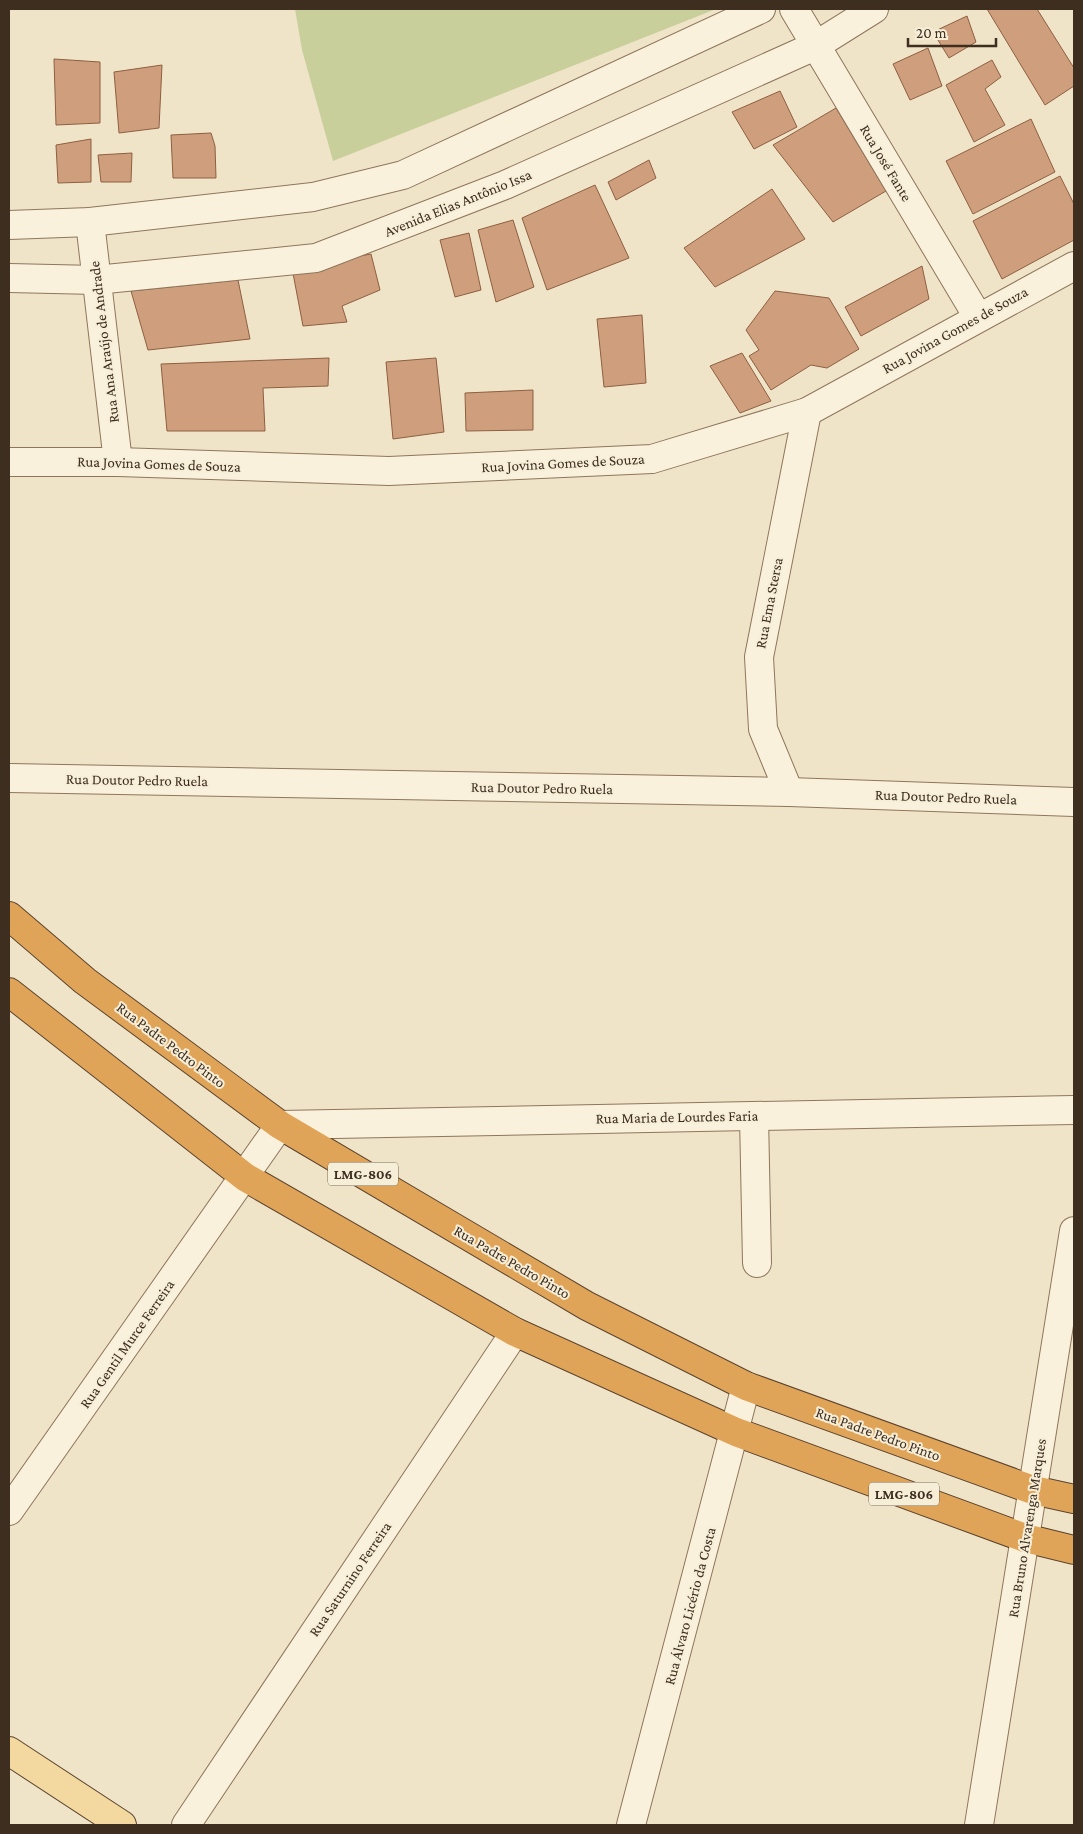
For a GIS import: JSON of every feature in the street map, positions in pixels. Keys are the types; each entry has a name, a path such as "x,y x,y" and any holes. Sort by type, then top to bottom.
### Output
{"highway":[{"name":"Rua Padre Pedro Pinto","path":"9,916 85,981 280,1125 587,1306 746,1386 1033,1490 1074,1499"},
{"name":"LMG-806","path":"9,992 245,1177 515,1332 736,1432 1025,1538 1074,1550"}],"main road":[{"path":"9,1751 122,1825"}],"street":[{"path":"9,225 90,222 313,196 403,175 761,9"},
{"name":"Rua José Fante","path":"794,9 978,317"},
{"name":"Avenida Elias Antônio Issa","path":"9,278 96,280 316,258 504,186 816,46 874,9"},
{"name":"Rua Ana Araújo de Andrade","path":"90,222 118,462"},
{"name":"Rua Jovina Gomes de Souza","path":"9,462 118,462 389,471 652,459 807,412 1074,266"},
{"name":"Rua Ema Stersa","path":"789,792 763,729 759,656 807,412"},
{"name":"Rua Doutor Pedro Ruela","path":"9,778 789,792 1074,802"},
{"name":"Rua Maria de Lourdes Faria","path":"280,1125 1074,1110"},
{"path":"754,1116 758,1263"},
{"name":"Rua Gentil Murce Ferreira","path":"9,1511 280,1125"},
{"name":"Rua Bruno Alvarenga Marques","path":"980,1825 1074,1231"},
{"name":"Rua Saturnino Ferreira","path":"186,1825 515,1332"},
{"name":"Rua Álvaro Licério da Costa","path":"631,1825 736,1432 746,1386"}],"green space":[{"path":"295,9 716,9 333,161 302,50"}],"building":[{"path":"987,9 1037,9 1074,68 1074,86 1045,105"},
{"path":"967,16 976,42 949,58 933,32"},
{"path":"928,48 942,86 910,100 893,64"},
{"path":"54,59 100,62 100,123 56,125"},
{"path":"992,60 1001,77 985,89 1005,125 974,142 946,85"},
{"path":"162,65 159,128 119,133 114,72"},
{"path":"780,91 797,127 754,149 732,112"},
{"path":"836,108 886,191 833,222 773,145"},
{"path":"1031,119 1055,172 973,214 946,161"},
{"path":"211,133 215,146 216,178 173,178 171,135"},
{"path":"91,139 91,182 58,183 56,145"},
{"path":"132,153 131,182 101,182 98,155"},
{"path":"649,160 656,178 616,200 608,182"},
{"path":"1060,176 1074,204 1074,240 1002,279 973,221"},
{"path":"595,185 629,258 547,290 522,218"},
{"path":"772,189 805,239 715,287 684,248"},
{"path":"513,220 534,287 496,302 478,230"},
{"path":"469,233 481,290 455,297 440,240"},
{"path":"371,254 380,290 342,306 347,322 303,326 292,268"},
{"path":"922,266 929,299 861,336 845,307"},
{"path":"238,280 250,339 148,350 131,291"},
{"path":"775,291 829,298 859,349 827,368 811,365 771,390 749,356 759,350 746,330"},
{"path":"642,315 646,383 604,387 597,319"},
{"path":"742,353 771,401 740,413 710,366"},
{"path":"329,358 328,386 263,388 265,431 167,431 161,364"},
{"path":"436,358 444,432 393,439 386,362"},
{"path":"533,390 533,430 466,431 465,393"}]}
